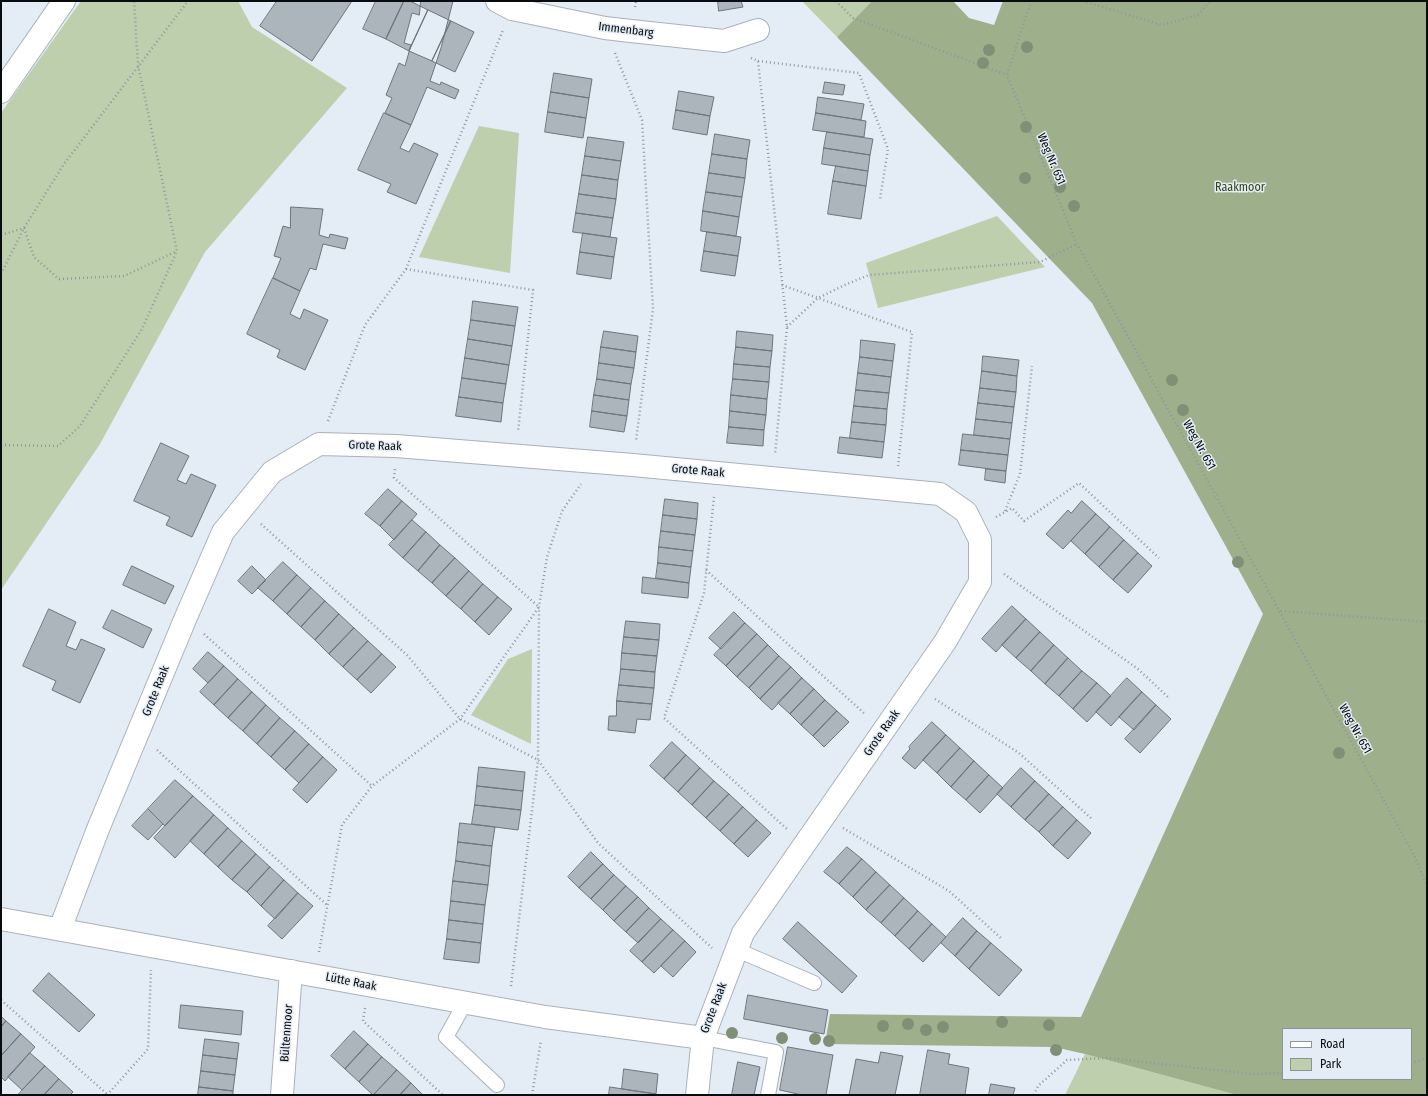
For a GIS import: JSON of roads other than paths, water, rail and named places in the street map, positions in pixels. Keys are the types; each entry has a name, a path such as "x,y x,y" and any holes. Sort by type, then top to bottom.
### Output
{"street":[{"path":"1,92 64,1"},
{"name":"Immenbarg","path":"504,5 605,28 724,41 758,30"},
{"name":"Grote Raak","path":"60,930 98,829 223,532 272,472 319,444 396,446 602,462 940,494 966,512 980,540 980,582 945,642 743,933 703,1038 697,1095"},
{"name":"Lütte Raak","path":"1,919 545,1017 703,1038"},
{"name":"Bültenmoor","path":"282,1095 292,971"}],"lane":[{"path":"734,958 814,983"},
{"path":"465,1003 446,1037 497,1085"},
{"path":"703,1038 776,1052 768,1095"}],"park label":[{"name":"Raakmoor","path":"1240,188"}]}
